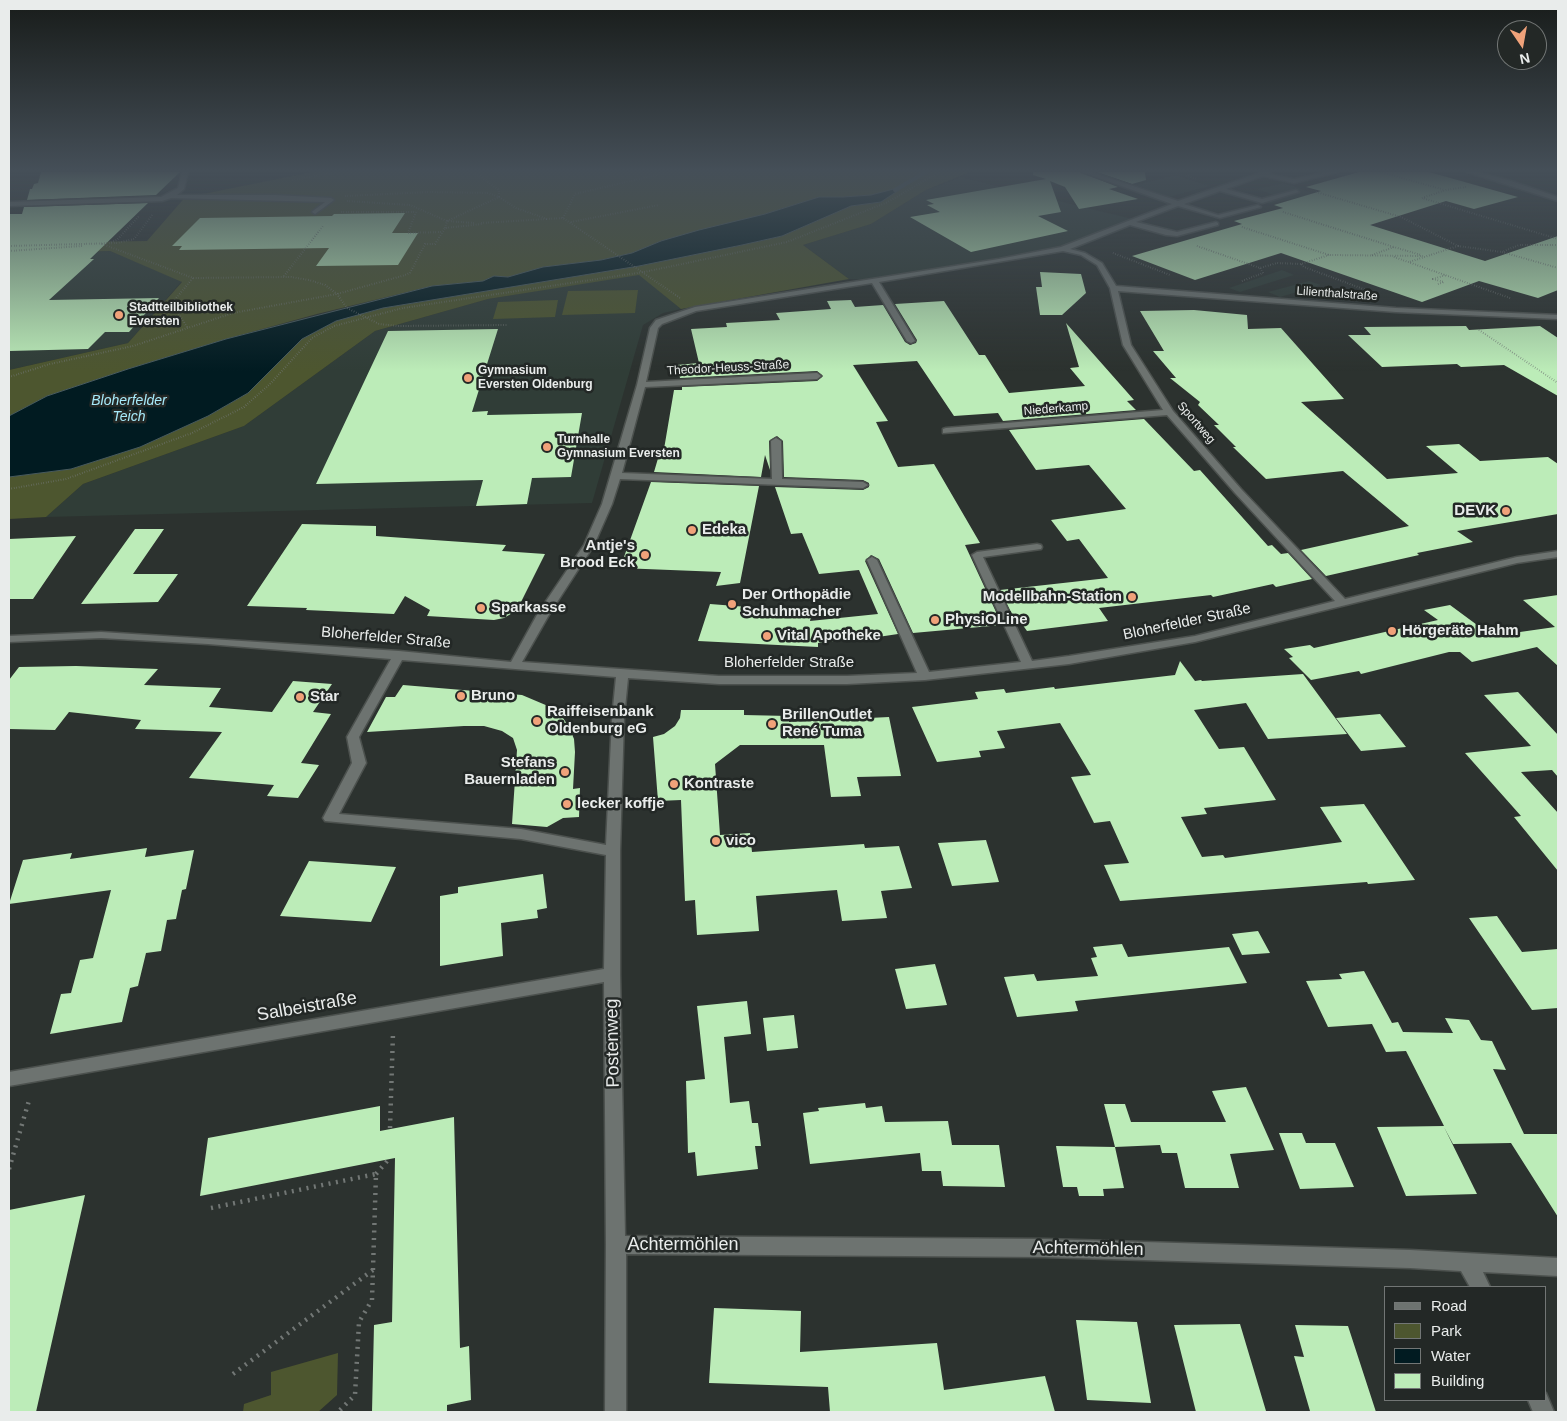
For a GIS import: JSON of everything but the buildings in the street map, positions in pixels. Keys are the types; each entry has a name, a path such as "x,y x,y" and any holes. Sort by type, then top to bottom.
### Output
{"street":[{"name":"Theodor-Heuss-Straße","path":"515,665 544,613 589,545 616,476 641,385 654,328 659,322 695,309 999,261 1063,249 1090,238"},
{"name":"Sportweg","path":"1063,249 1083,254 1100,264 1114,288 1127,346 1169,412 1238,491 1342,602"},
{"path":"874,280 911,341"},
{"name":"Lilienthalstraße","path":"1114,288 1396,310 1558,317"},
{"name":"Theodor-Heuss-Straße","path":"641,385 817,376"},
{"name":"Niederkamp","path":"946,431 1169,412"},
{"path":"776,442 777,482"},
{"path":"616,476 863,485"},
{"path":"1028,665 976,555 1038,547"},
{"name":"Bloherfelder Straße","path":"9,640 101,635 208,640 622,674 718,680 846,680 925,676 1028,665 1195,639 1518,560 1558,554"},
{"path":"872,560 925,676"},
{"path":"399,655 354,737 359,763 330,818 522,834 612,850"},
{"name":"Postenweg","path":"615,1412 616,1245 612,850 622,674"},
{"name":"Salbeistraße","path":"9,1079 612,974"},
{"name":"Achtermöhlen","path":"616,1245 1044,1248 1410,1259 1558,1267"},
{"path":"1467,1263 1479,1286"}],"path":[{"path":"9,246 102,244 119,238"},
{"path":"9,251 47,250 135,238"},
{"path":"284,277 313,238"},
{"path":"9,376 50,364 133,346 233,313 337,294 410,273 425,244 435,244 438,238"},
{"path":"594,238 695,309"},
{"path":"9,489 66,479 192,433 244,406 270,384 312,338 334,326 403,308 644,272 766,247 796,238"},
{"path":"1180,238 1260,268 1277,263 1301,264 1329,255"},
{"path":"1274,238 1329,255 1426,256"},
{"path":"1366,238 1426,256"},
{"path":"1443,238 1458,246 1502,252 1558,268"},
{"path":"1083,241 1176,278"},
{"path":"102,244 193,278 284,277 309,280 325,285 337,294 346,306 379,324 398,326 507,325"},
{"path":"1502,252 1520,245 1558,245"},
{"path":"1409,262 1458,246"},
{"path":"1371,255 1394,247"},
{"path":"1379,252 1518,301"},
{"path":"1301,264 1304,267 1368,291"},
{"path":"1438,284 1444,282 1433,279 1447,275"},
{"path":"187,327 172,303 193,278"},
{"path":"1456,313 1493,341 1558,383"},
{"path":"390,1128 393,1012"},
{"path":"9,1169 36,1074"},
{"path":"211,1208 376,1174 388,1160"},
{"path":"338,1412 356,1394 360,1322 372,1300 376,1174"},
{"path":"233,1374 373,1270"}],"shaded area":[{"path":"825,238 1090,238 1063,249 874,280 849,279 803,245"},
{"path":"110,251 182,281 128,343 9,370 9,254"},
{"path":"1282,270 1294,275 1240,292 1229,288"},
{"name":"Gymnasium Eversten Oldenburg","path":"639,274 681,309 663,313 643,325 592,503 46,517 83,484 244,426 375,331 488,299"},
{"path":"1309,281 1321,285 1280,297 1268,292"}],"green space":[{"path":"149,238 671,238 632,253 601,260 543,267 508,277 494,276 483,281 432,286 317,314 128,369 47,396 9,416 9,370 128,343 182,282 110,251 9,254 9,243 147,241"},
{"path":"772,238 825,238 803,245 849,279 681,309 639,275 488,299 375,331 244,426 83,484 46,517 9,519 9,477 71,469 140,447 208,416 248,393 302,339 336,321 383,308 639,266"},
{"path":"638,290 635,313 562,315 568,291"},
{"path":"558,300 555,317 493,319 498,302"},
{"path":"338,1353 337,1395 318,1412 243,1412 244,1404 271,1395 271,1372"}],"water":[{"name":"Bloherfelder Teich","path":"670,238 772,238 639,266 383,308 336,321 302,339 248,393 208,416 140,447 71,469 9,477 9,416 47,396 226,339 432,286 483,281 494,276 508,277 543,267 601,260 632,253"}],"place":[{"name":"Stadtteilbibliothek Eversten","path":"119,315"},
{"name":"Gymnasium Eversten Oldenburg","path":"468,378"},
{"name":"Turnhalle Gymnasium Eversten","path":"547,447"},
{"name":"DEVK","path":"1506,511"},
{"name":"Edeka","path":"692,530"},
{"name":"Antje's Brood Eck","path":"645,555"},
{"name":"Modellbahn-Station","path":"1132,597"},
{"name":"Der Orthopädie Schuhmacher","path":"732,604"},
{"name":"Sparkasse","path":"481,608"},
{"name":"PhysiOLine","path":"935,620"},
{"name":"Hörgeräte Hahm","path":"1392,631"},
{"name":"Vital Apotheke","path":"767,636"},
{"name":"Bruno","path":"461,696"},
{"name":"Star","path":"300,697"},
{"name":"Raiffeisenbank Oldenburg eG","path":"537,721"},
{"name":"BrillenOutlet René Tuma","path":"772,724"},
{"name":"Stefans Bauernladen","path":"565,772"},
{"name":"Kontraste","path":"674,784"},
{"name":"lecker koffje","path":"567,804"},
{"name":"vico","path":"716,841"}]}
